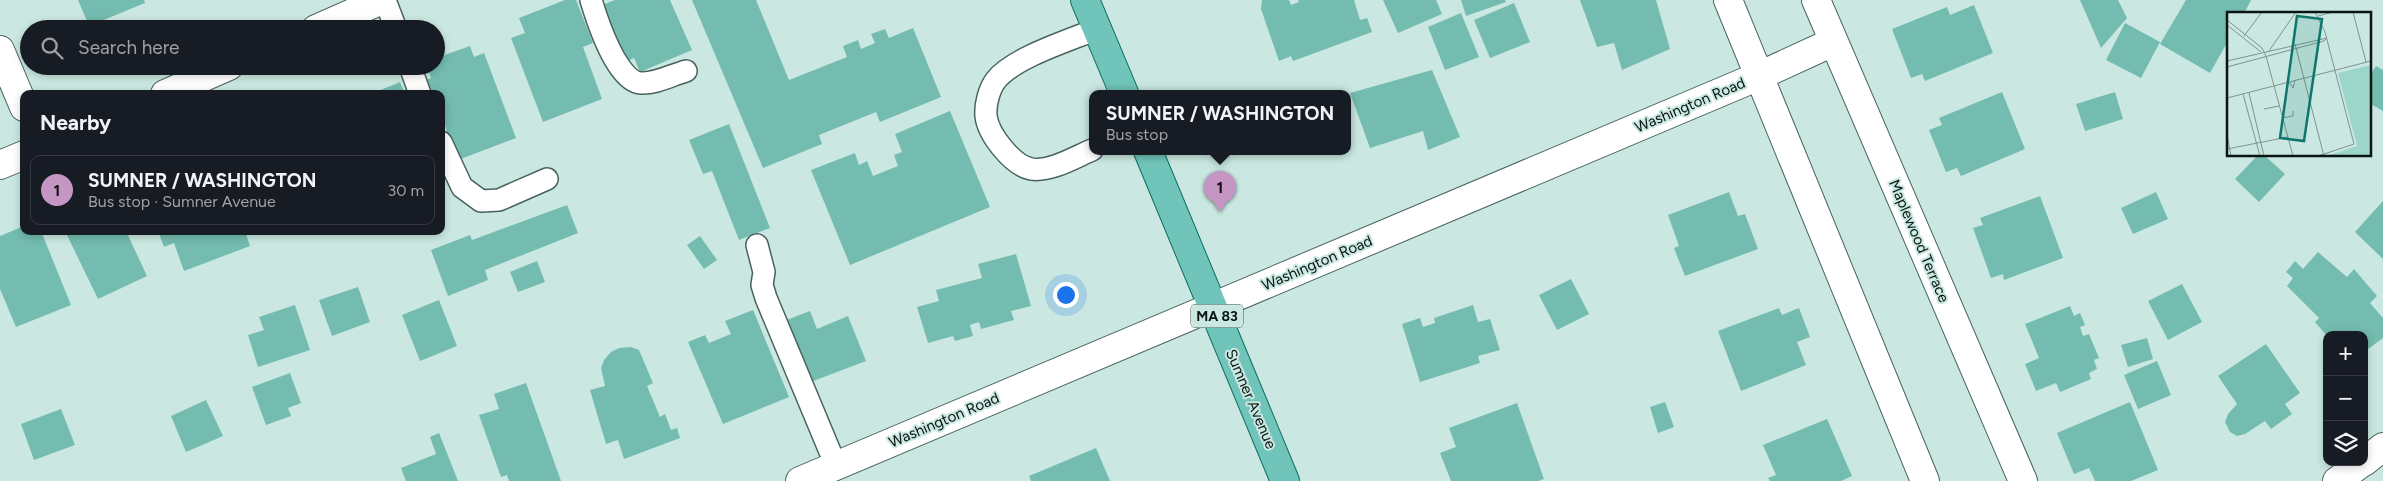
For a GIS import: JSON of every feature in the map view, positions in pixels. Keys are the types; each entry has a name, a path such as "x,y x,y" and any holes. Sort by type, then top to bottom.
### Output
{"main road":[{"path":"1085,0 1123,90"},
{"name":"Sumner Avenue","path":"1150,155 1285,481"}],"street":[{"path":"337,20 384,0"},
{"path":"1728,0 1925,481"},
{"name":"Maplewood Terrace","path":"1816,0 2023,481"},
{"name":"Washington Road","path":"800,481 1759,76 1833,42"},
{"path":"0,50 20,98"},
{"path":"174,90 208,75"},
{"path":"0,165 20,157"},
{"path":"2368,459 2383,447"},
{"path":"2337,481 2358,466"}],"lane":[{"path":"384,0 392,20"},
{"path":"592,0 614,60 628,78 640,84 686,71"},
{"path":"1089,151 1049,167 1031,169 1006,153 986,117 988,95 996,80 1015,63 1097,29"},
{"path":"413,75 419,90"},
{"path":"445,151 462,187 481,201 499,200 547,179"},
{"path":"758,245 764,272 762,285 766,298 836,466"}],"building":[{"path":"78,0 144,0 145,3 104,20 86,20"},
{"path":"565,0 576,0 593,43 583,47 602,99 543,122 511,38 525,33 519,18"},
{"path":"615,0 670,0 692,50 640,72 634,58 626,62 602,5"},
{"path":"692,0 756,0 789,80 847,57 843,46 858,40 861,49 875,43 871,34 885,29 889,38 913,28 941,97 880,122 876,112 819,135 822,144 763,168"},
{"path":"1262,0 1289,0 1291,5 1299,2 1298,0 1354,0 1360,20 1367,18 1372,32 1293,61 1291,56 1279,61 1261,9"},
{"path":"1383,0 1436,0 1442,14 1398,33"},
{"path":"1461,0 1505,0 1506,2 1466,16"},
{"path":"1580,0 1656,0 1670,49 1622,70 1614,43 1597,47"},
{"path":"2080,0 2118,0 2127,18 2101,48"},
{"path":"2186,0 2251,0 2245,12 2227,12 2227,43 2210,73 2160,44"},
{"path":"1514,3 1530,42 1490,58 1474,20"},
{"path":"1974,5 1993,53 1925,81 1922,74 1911,78 1892,29 1947,7 1950,15"},
{"path":"1461,13 1479,57 1445,70 1428,27"},
{"path":"2125,23 2160,42 2141,78 2106,60"},
{"path":"470,46 474,57 484,53 516,138 458,160 445,126 445,90 423,90 420,82 431,78 430,75 445,75 445,55"},
{"path":"2376,66 2383,70 2383,111 2370,104 2370,75"},
{"path":"1432,70 1460,137 1428,150 1423,131 1370,148 1351,93"},
{"path":"400,82 403,90 381,90"},
{"path":"2002,92 2025,149 1961,176 1957,168 1946,172 1929,130 1942,125 1939,118"},
{"path":"2115,92 2123,119 2085,131 2076,104"},
{"path":"950,111 990,207 850,265 811,170 855,153 859,165 867,161 873,176 898,166 894,155 902,152 895,134"},
{"path":"729,124 770,228 739,240 712,171 703,174 689,140"},
{"path":"2257,156 2265,156 2285,174 2259,202 2235,179"},
{"path":"1729,192 1738,216 1745,214 1758,249 1685,276 1674,248 1679,246 1668,215"},
{"path":"2156,192 2168,219 2133,234 2121,208"},
{"path":"2040,196 2063,258 2004,280 2003,274 1991,278 1973,228 1983,225 1980,218"},
{"path":"2383,201 2383,259 2355,232"},
{"path":"567,205 578,233 485,270 488,280 448,296 431,250 470,235 472,240"},
{"path":"20,228 20,235 43,235 71,305 16,327 0,289 0,236"},
{"path":"67,235 128,235 147,276 98,299"},
{"path":"160,235 246,235 250,246 184,271 174,243 164,247"},
{"path":"700,236 717,260 704,269 687,245"},
{"path":"2318,252 2347,277 2354,269 2377,296 2370,303 2383,318 2383,338 2368,349 2368,331 2323,331 2315,322 2319,318 2287,286 2293,278 2286,272 2295,261 2303,269"},
{"path":"1016,254 1031,306 1011,311 1014,320 981,329 979,322 970,325 973,336 955,341 953,336 928,343 917,307 939,301 936,290 982,278 978,264"},
{"path":"537,261 545,282 518,292 510,272"},
{"path":"1571,279 1589,314 1557,330 1539,295"},
{"path":"2182,284 2202,322 2168,340 2148,301"},
{"path":"358,287 370,322 332,336 319,300"},
{"path":"439,300 457,346 420,361 402,315"},
{"path":"295,305 310,350 258,367 248,335 264,330 259,317"},
{"path":"1473,305 1478,322 1490,319 1500,350 1478,356 1480,363 1420,382 1402,324 1420,318 1423,327 1435,323 1434,318"},
{"path":"2070,306 2074,316 2080,313 2085,325 2080,327 2083,336 2089,334 2099,358 2094,360 2097,369 2089,373 2091,379 2060,392 2056,383 2036,391 2025,364 2039,358 2025,324"},
{"path":"1779,308 1782,315 1799,308 1810,337 1797,342 1806,365 1741,391 1718,331"},
{"path":"753,310 789,397 723,424 688,342 705,335 709,343 731,334 725,321"},
{"path":"810,311 817,329 848,316 866,361 808,383 784,321"},
{"path":"2147,338 2153,359 2128,367 2121,345"},
{"path":"2266,344 2300,393 2285,404 2292,414 2271,429 2265,421 2245,434 2237,436 2230,432 2225,422 2228,414 2237,404 2218,376"},
{"path":"631,347 639,350 653,383 647,386 660,417 665,414 671,430 677,428 680,438 624,459 618,440 606,444 590,390 605,386 601,368 604,360 611,352 619,348"},
{"path":"2157,361 2171,395 2138,409 2124,375"},
{"path":"290,373 301,403 288,408 291,416 266,425 252,387"},
{"path":"526,383 561,481 509,481 507,475 501,477 479,415 499,409 494,394"},
{"path":"206,400 223,436 186,452 171,416"},
{"path":"1665,402 1674,427 1658,433 1650,407"},
{"path":"2130,402 2158,470 2131,481 2095,481 2089,468 2074,474 2057,433"},
{"path":"1517,403 1544,479 1538,481 1451,481 1440,453 1456,447 1449,428"},
{"path":"61,409 75,445 34,460 21,424"},
{"path":"1827,419 1852,476 1841,481 1770,481 1768,478 1776,475 1763,445"},
{"path":"439,433 458,481 406,481 401,468 436,454 430,437"},
{"path":"1096,448 1110,481 1031,481 1029,476"}],"place":[{"name":"SUMNER / WASHINGTON","path":"1220,212"}]}
